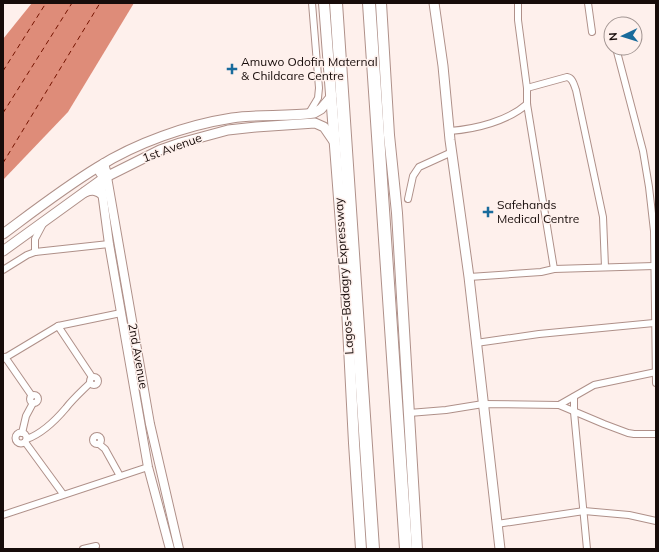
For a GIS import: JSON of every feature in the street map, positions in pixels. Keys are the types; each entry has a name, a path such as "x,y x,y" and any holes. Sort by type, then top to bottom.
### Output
{"highway":[{"name":"Lagos-Badagry Expressway","path":"336,3 373,549"},
{"path":"369,3 406,549"}],"main road":[{"name":"Lagos-Badagry Expressway","path":"324,3 346,289 361,549"},
{"path":"381,3 389,135 397,213 417,549"},
{"path":"434,3 469,277 500,549"},
{"name":"1st Avenue","path":"3,234 101,165 170,133 232,118 309,113 321,109 332,96"},
{"name":"1st Avenue","path":"3,251 107,176 173,145 238,129 315,123 324,127 335,143"},
{"path":"84,193 91,190 102,195"}],"street":[{"path":"309,113 316,103 319,93 312,3"},
{"path":"518,3 518,20 527,88 527,104 539,168 554,269"},
{"path":"588,3 592,32"},
{"path":"618,56 643,151 649,187 654,231 654,323 656,383"},
{"path":"527,88 567,76 572,81 581,112 603,218 605,267"},
{"path":"450,131 471,129 496,121 522,109 527,104"},
{"path":"408,199 413,176 419,167 452,152"},
{"name":"2nd Avenue","path":"101,165 100,173 107,176"},
{"name":"2nd Avenue","path":"107,176 101,184 109,244 148,467 170,549"},
{"name":"2nd Avenue","path":"107,176 150,424 179,549"},
{"path":"649,187 656,185"},
{"path":"35,252 35,239 46,220"},
{"path":"3,270 27,255 35,252 109,244"},
{"path":"469,277 541,272 554,269 654,266"},
{"path":"22,433 26,416 33,403 30,401 32,396 4,358 58,326 121,313"},
{"path":"476,344 539,334 654,323"},
{"path":"22,433 18,433 16,440 18,443 22,444 52,424 91,380 58,326"},
{"path":"559,405 594,385 656,372"},
{"path":"574,397 574,412 587,549"},
{"path":"409,413 446,410 483,404 559,405 634,434 656,434"},
{"path":"22,433 25,435 26,440 63,494"},
{"path":"99,444 105,449 120,476"},
{"path":"4,512 148,467"},
{"path":"497,524 584,511 629,516 656,521"},
{"path":"83,549 96,546"}],"shaded area":[{"path":"32,3 134,3 68,112 3,180 3,39"}],"ferry route":[{"path":"3,71 46,3"},
{"path":"3,113 72,3"},
{"path":"3,163 100,3"}],"place":[{"name":"Amuwo Odofin Maternal & Childcare Centre","path":"232,69"},
{"name":"Safehands Medical Centre","path":"488,212"}]}
